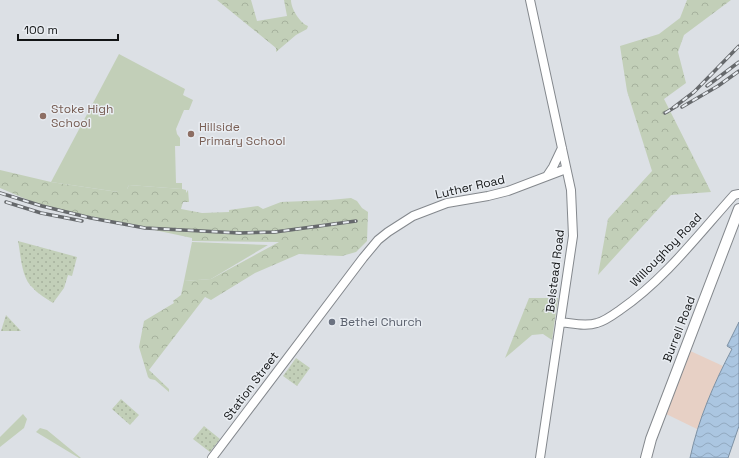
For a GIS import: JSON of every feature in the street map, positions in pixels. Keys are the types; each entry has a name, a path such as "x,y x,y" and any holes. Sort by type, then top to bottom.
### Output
{"main road":[{"name":"Burrell Road","path":"646,458 651,439 739,209"}],"street":[{"name":"Belstead Road","path":"530,0 571,190 573,236 541,455"},
{"path":"547,176 562,148"},
{"name":"Luther Road","path":"309,329 378,240 398,224 413,216 447,203 495,194 566,169"},
{"name":"Willoughby Road","path":"560,322 585,325 596,324 606,320 658,279 734,195 739,194"},
{"name":"Station Street","path":"212,458 309,329"}],"shaded area":[{"path":"686,349 723,366 697,429 662,412"}],"green space":[{"path":"217,0 251,0 257,21 287,16 284,0 291,0 291,4 296,15 308,26 307,29 296,35 276,52 276,48"},
{"path":"687,0 731,0 684,35 678,52 686,83 664,99 711,192 671,195 598,275 608,219 652,171 627,91 620,46 659,34 680,18"},
{"path":"119,54 185,89 183,95 193,100 189,110 184,110 176,129 180,138 180,146 175,146 176,183 182,183 182,189 129,185 125,193 51,182"},
{"path":"0,170 51,182 118,192 119,188 127,189 129,185 182,189 186,190 186,193 188,190 189,202 183,202 181,209 202,213 229,212 229,210 258,206 263,209 281,202 351,198 357,201 362,208 368,212 367,241 356,252 342,256 299,254 255,273 211,300 205,297 149,370 169,389 169,392 155,380 148,377 139,347 144,321 174,303 173,301 181,295 184,281 211,279 279,242 192,241 192,238 42,206 0,188"},
{"path":"18,241 77,257 72,276 68,275 64,288 53,303 29,284 22,266"},
{"path":"192,242 268,245 211,279 184,281"},
{"path":"529,298 558,298 552,340 543,334 532,335 505,358"},
{"path":"6,315 21,331 1,331"},
{"path":"296,358 310,368 297,386 283,376"},
{"path":"121,399 139,415 130,425 112,409"},
{"path":"23,414 27,419 24,428 0,447 0,437"},
{"path":"204,426 220,439 210,452 193,439"},
{"path":"40,428 47,430 81,458 36,432"}],"water":[{"path":"739,322 739,426 728,458 690,458 697,430 707,402 732,349 727,346"}],"railway":[{"path":"673,108 694,92 739,46"},
{"path":"707,86 739,62"},
{"path":"682,107 718,86 739,71"},
{"path":"665,113 677,106"},
{"path":"0,193 42,206 91,218 145,228 239,233 275,232 356,221"},
{"path":"6,202 41,213 82,221"}],"place":[{"name":"Stoke High School","path":"43,116"},
{"name":"Hillside Primary School","path":"191,134"},
{"name":"Bethel Church","path":"332,322"}]}
